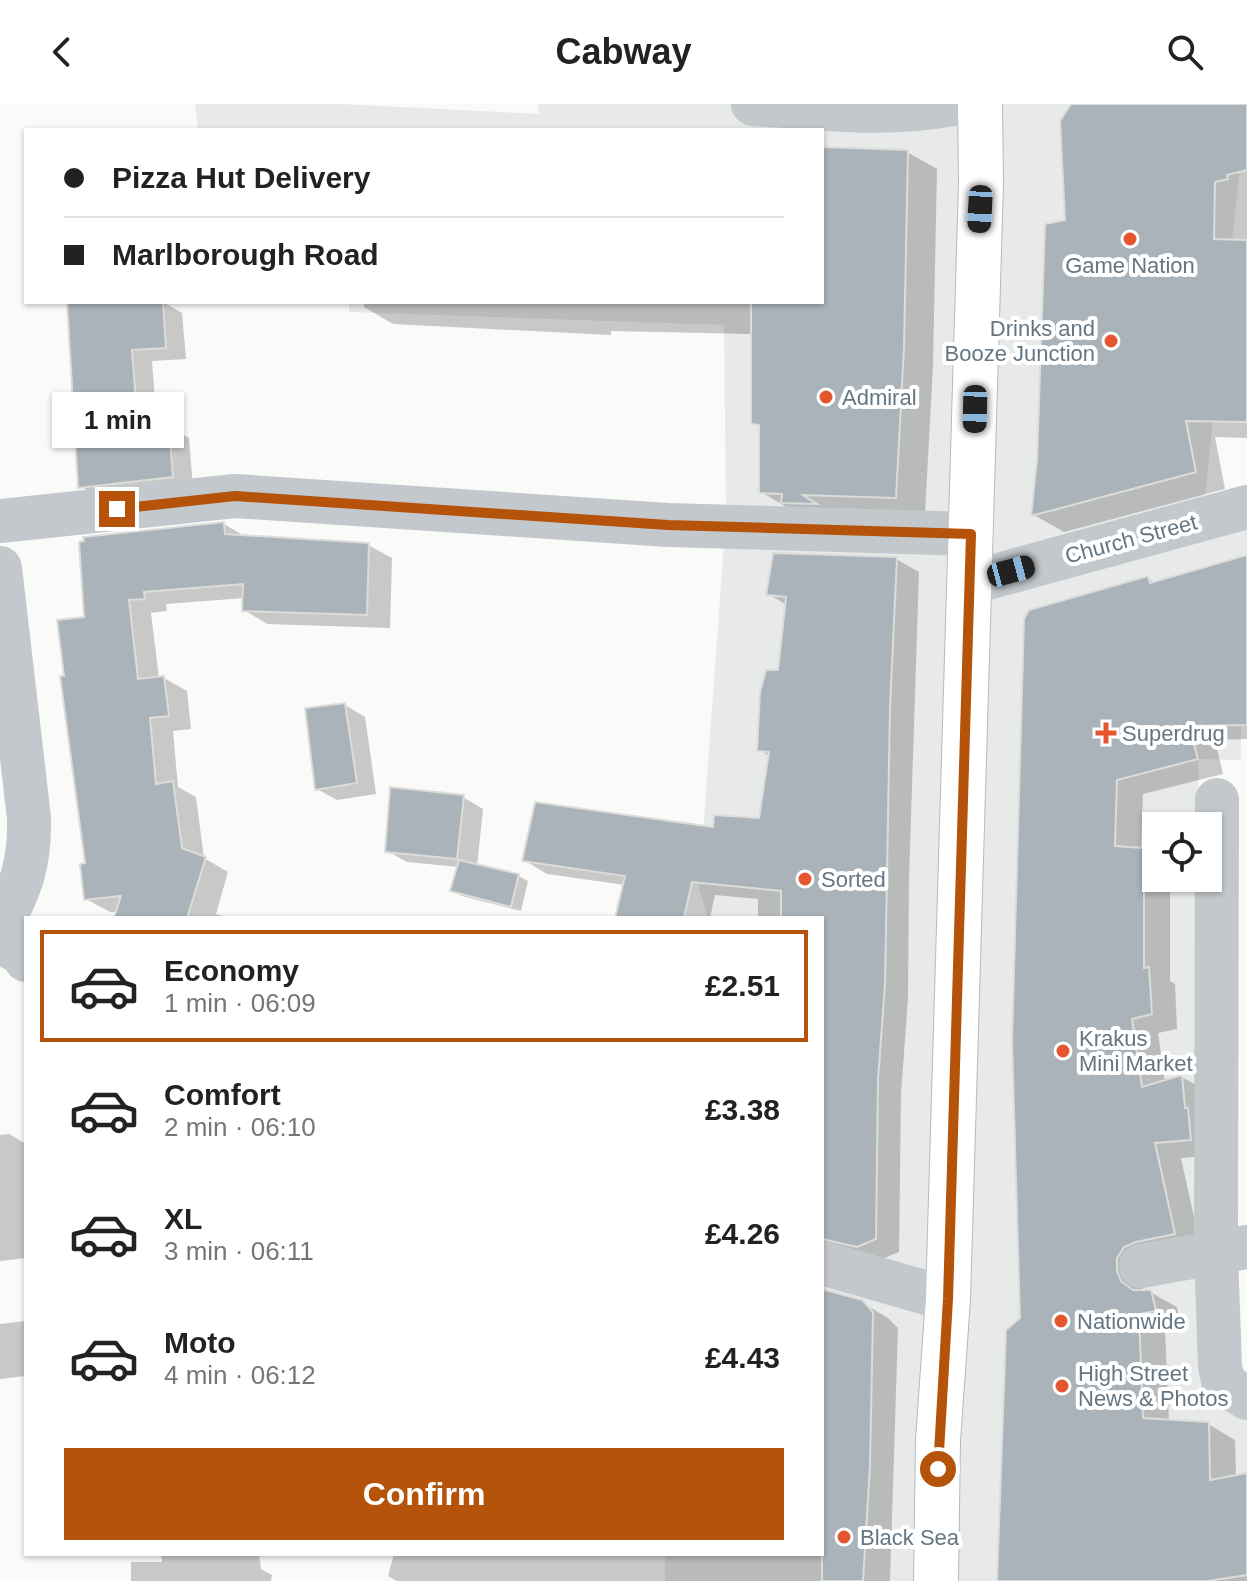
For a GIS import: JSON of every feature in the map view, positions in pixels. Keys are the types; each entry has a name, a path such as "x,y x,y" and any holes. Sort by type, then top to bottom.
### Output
{"main road":[{"path":"936,1581 938,1440 948,1299 971,534 981,183 980,104"}],"street":[{"path":"753,104 882,112 920,111 953,104"},
{"path":"0,521 235,496 668,525 971,534"},
{"name":"Church Street","path":"969,583 1247,507"},
{"path":"0,568 29,818 30,853 18,892 0,928"},
{"path":"1217,800 1231,1250 1220,1367 1224,1384 1247,1398"},
{"path":"0,942 24,956"},
{"path":"1141,1266 1231,1250"},
{"path":"824,1264 948,1299"}],"shaded area":[{"path":"195,104 341,104 539,114 538,104 1220,104 1239,175 1201,533 1247,522 1247,725 1241,725 1241,760 1198,759 1199,812 1142,812 1142,892 1199,892 1205,1399 1247,1415 1247,1581 665,1581 665,1556 824,1556 824,916 707,916 699,888 726,516 724,325 349,312 349,304 824,304 824,128 198,128"}],"building":[{"path":"1071,104 1247,104 1247,170 1215,182 1214,239 1247,240 1247,422 1186,421 1196,472 1031,516 1037,460 1045,224 1065,220 1060,121"},
{"path":"824,147 908,150 904,347 896,498 803,495 817,504 781,503 782,494 759,493 759,425 751,424 751,304 824,304"},
{"path":"67,304 163,304 166,348 132,350 138,428 169,425 173,477 78,488"},
{"path":"224,522 225,534 369,543 367,615 242,611 243,584 144,592 145,599 129,600 138,679 164,676 169,716 150,718 156,784 173,781 182,848 206,857 188,916 115,916 121,896 84,900 80,864 85,863 60,676 64,676 57,620 84,617 79,542 84,541 83,537"},
{"path":"773,553 897,557 890,707 885,984 878,1080 876,1239 857,1247 824,1239 824,916 781,916 781,891 692,882 684,916 615,916 625,876 522,861 535,802 713,827 714,815 759,818 769,752 757,751 760,692 766,670 778,670 786,597 766,595"},
{"path":"1247,555 1247,725 1189,726 1198,759 1117,780 1115,846 1142,848 1144,968 1149,967 1152,1014 1132,1019 1142,1087 1182,1075 1191,1140 1155,1143 1175,1234 1136,1242 1124,1247 1117,1258 1121,1281 1133,1290 1151,1290 1156,1311 1139,1314 1143,1418 1209,1422 1210,1480 1247,1473 1247,1575 1208,1581 997,1581 1006,1330 1020,1318 1012,1041 1024,619 1029,610 1148,576 1150,583"},
{"path":"345,703 357,783 315,790 305,708"},
{"path":"390,787 464,795 457,859 385,852"},
{"path":"459,860 519,874 511,907 450,891"},
{"path":"824,1290 862,1300 873,1312 870,1465 863,1581 822,1581"}],"place":[{"name":"Game Nation","path":"1130,239"},
{"name":"Drinks and Booze Junction","path":"1111,341"},
{"name":"Admiral","path":"826,397"},
{"name":"Superdrug","path":"1106,733"},
{"name":"Sorted","path":"805,879"},
{"name":"Krakus Mini Market","path":"1063,1051"},
{"name":"Nationwide","path":"1061,1321"},
{"name":"High Street News & Photos","path":"1062,1386"},
{"name":"Black Sea","path":"844,1537"}],"route":[{"path":"117,509 235,496 668,525 971,534 948,1299 938,1469"}]}
